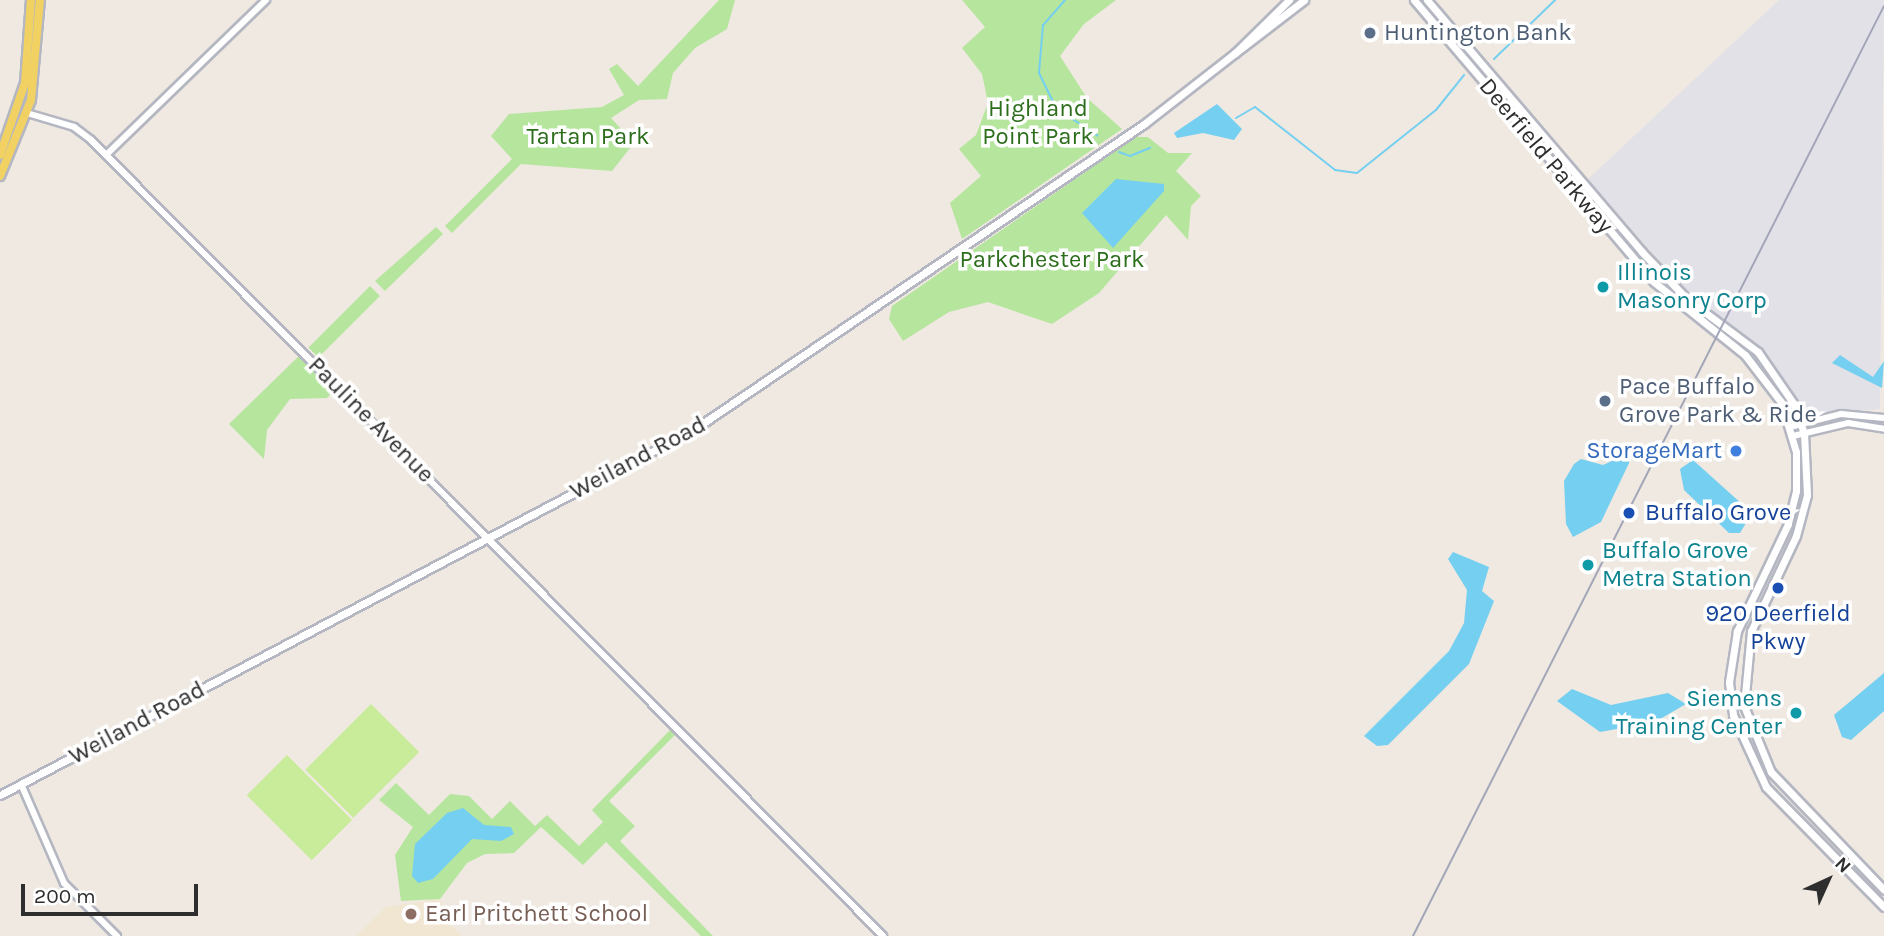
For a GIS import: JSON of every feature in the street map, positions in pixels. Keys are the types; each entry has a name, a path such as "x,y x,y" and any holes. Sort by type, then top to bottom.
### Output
{"main road":[{"path":"0,155 25,83 31,0"},
{"path":"0,176 27,113 38,71 40,0"},
{"name":"Weiland Road","path":"1235,53 1289,0"},
{"name":"Weiland Road","path":"0,795 693,430 776,378 1144,124 1304,0"},
{"name":"Deerfield Parkway","path":"1414,0 1656,284 1758,368 1790,427 1793,436 1794,500 1737,631 1733,715 1766,786 1884,907"},
{"name":"Deerfield Parkway","path":"1427,0 1675,288 1764,359 1801,424 1804,433 1803,516 1751,631 1744,706 1751,735 1777,780 1884,890"}],"street":[{"path":"106,155 266,0"},
{"name":"Pauline Avenue","path":"27,113 74,127 106,155 701,750 883,936"},
{"path":"1790,427 1848,413 1884,418"},
{"path":"1793,436 1848,423 1884,429"},
{"path":"21,784 64,883 117,936"}],"shaded area":[{"path":"1779,0 1884,0 1880,409 1804,417 1765,356 1697,302 1586,181"},
{"name":"Earl Pritchett School","path":"440,899 447,922 463,936 356,936 386,907"}],"green space":[{"name":"Tartan Park","path":"719,0 735,0 727,29 695,48 673,73 667,99 639,100 611,118 634,143 612,171 521,164 452,233 445,226 512,159 491,136 509,114 602,107 624,95 609,69 617,64 638,86"},
{"name":"Highland Point Park","path":"962,0 1116,0 1084,24 1060,56 1087,98 1122,129 962,239 950,203 981,176 959,149 976,135 988,103 982,74 962,48 985,27"},
{"name":"Parkchester Park","path":"1136,137 1148,137 1168,153 1192,153 1176,171 1201,196 1191,206 1188,240 1166,215 1099,293 1052,324 988,302 949,312 903,341 889,319 892,306"},
{"path":"436,227 443,234 385,291 375,281"},
{"path":"370,286 380,296 318,357 308,348"},
{"path":"301,354 335,390 327,398 290,399 267,430 264,459 229,424"},
{"path":"371,704 419,752 353,818 305,770"},
{"path":"672,728 677,733 609,801 635,826 620,841 713,936 701,936 606,842 583,865 541,827 514,853 485,854 467,863 440,899 401,901 395,855 413,827 379,800 396,783 429,815 450,794 469,796 492,819 510,801 535,826 547,815 579,846 603,822 592,810"},
{"path":"287,755 352,820 312,860 247,795"}],"water":[{"path":"1217,104 1242,129 1234,140 1203,133 1177,138 1174,133"},
{"path":"1116,179 1164,184 1164,191 1113,248 1082,213"},
{"path":"1840,355 1873,377 1884,361 1882,388 1832,363"},
{"path":"1625,455 1630,461 1601,522 1573,537 1566,524 1564,481 1574,464 1581,459 1603,465"},
{"path":"1693,460 1752,513 1740,533 1729,533 1684,490 1680,469"},
{"path":"1453,552 1489,567 1482,591 1494,601 1469,664 1388,745 1377,746 1364,736 1449,651 1464,623 1467,590 1448,559"},
{"path":"1884,673 1884,711 1851,740 1842,737 1834,715"},
{"path":"1572,689 1611,705 1668,693 1686,704 1655,722 1600,732 1557,701"},
{"path":"463,808 484,825 511,827 514,834 501,841 472,839 433,879 418,883 412,876 415,844 447,813"}],"waterway":[{"path":"1065,0 1043,25 1039,73 1056,108 1098,136"},
{"path":"1494,59 1555,0"},
{"path":"1236,118 1255,107 1335,170 1357,173 1436,110 1464,75"},
{"path":"1119,152 1130,156 1150,148"}],"railway":[{"path":"1413,936 1884,6"}],"place":[{"name":"Huntington Bank","path":"1370,33"},
{"name":"Illinois Masonry Corp","path":"1603,287"},
{"name":"Pace Buffalo Grove Park & Ride","path":"1605,401"},
{"name":"StorageMart","path":"1736,451"},
{"name":"Buffalo Grove","path":"1629,513"},
{"name":"Buffalo Grove Metra Station","path":"1588,565"},
{"name":"920 Deerfield Pkwy","path":"1778,588"},
{"name":"Siemens Training Center","path":"1796,713"},
{"name":"Earl Pritchett School","path":"411,914"}]}
